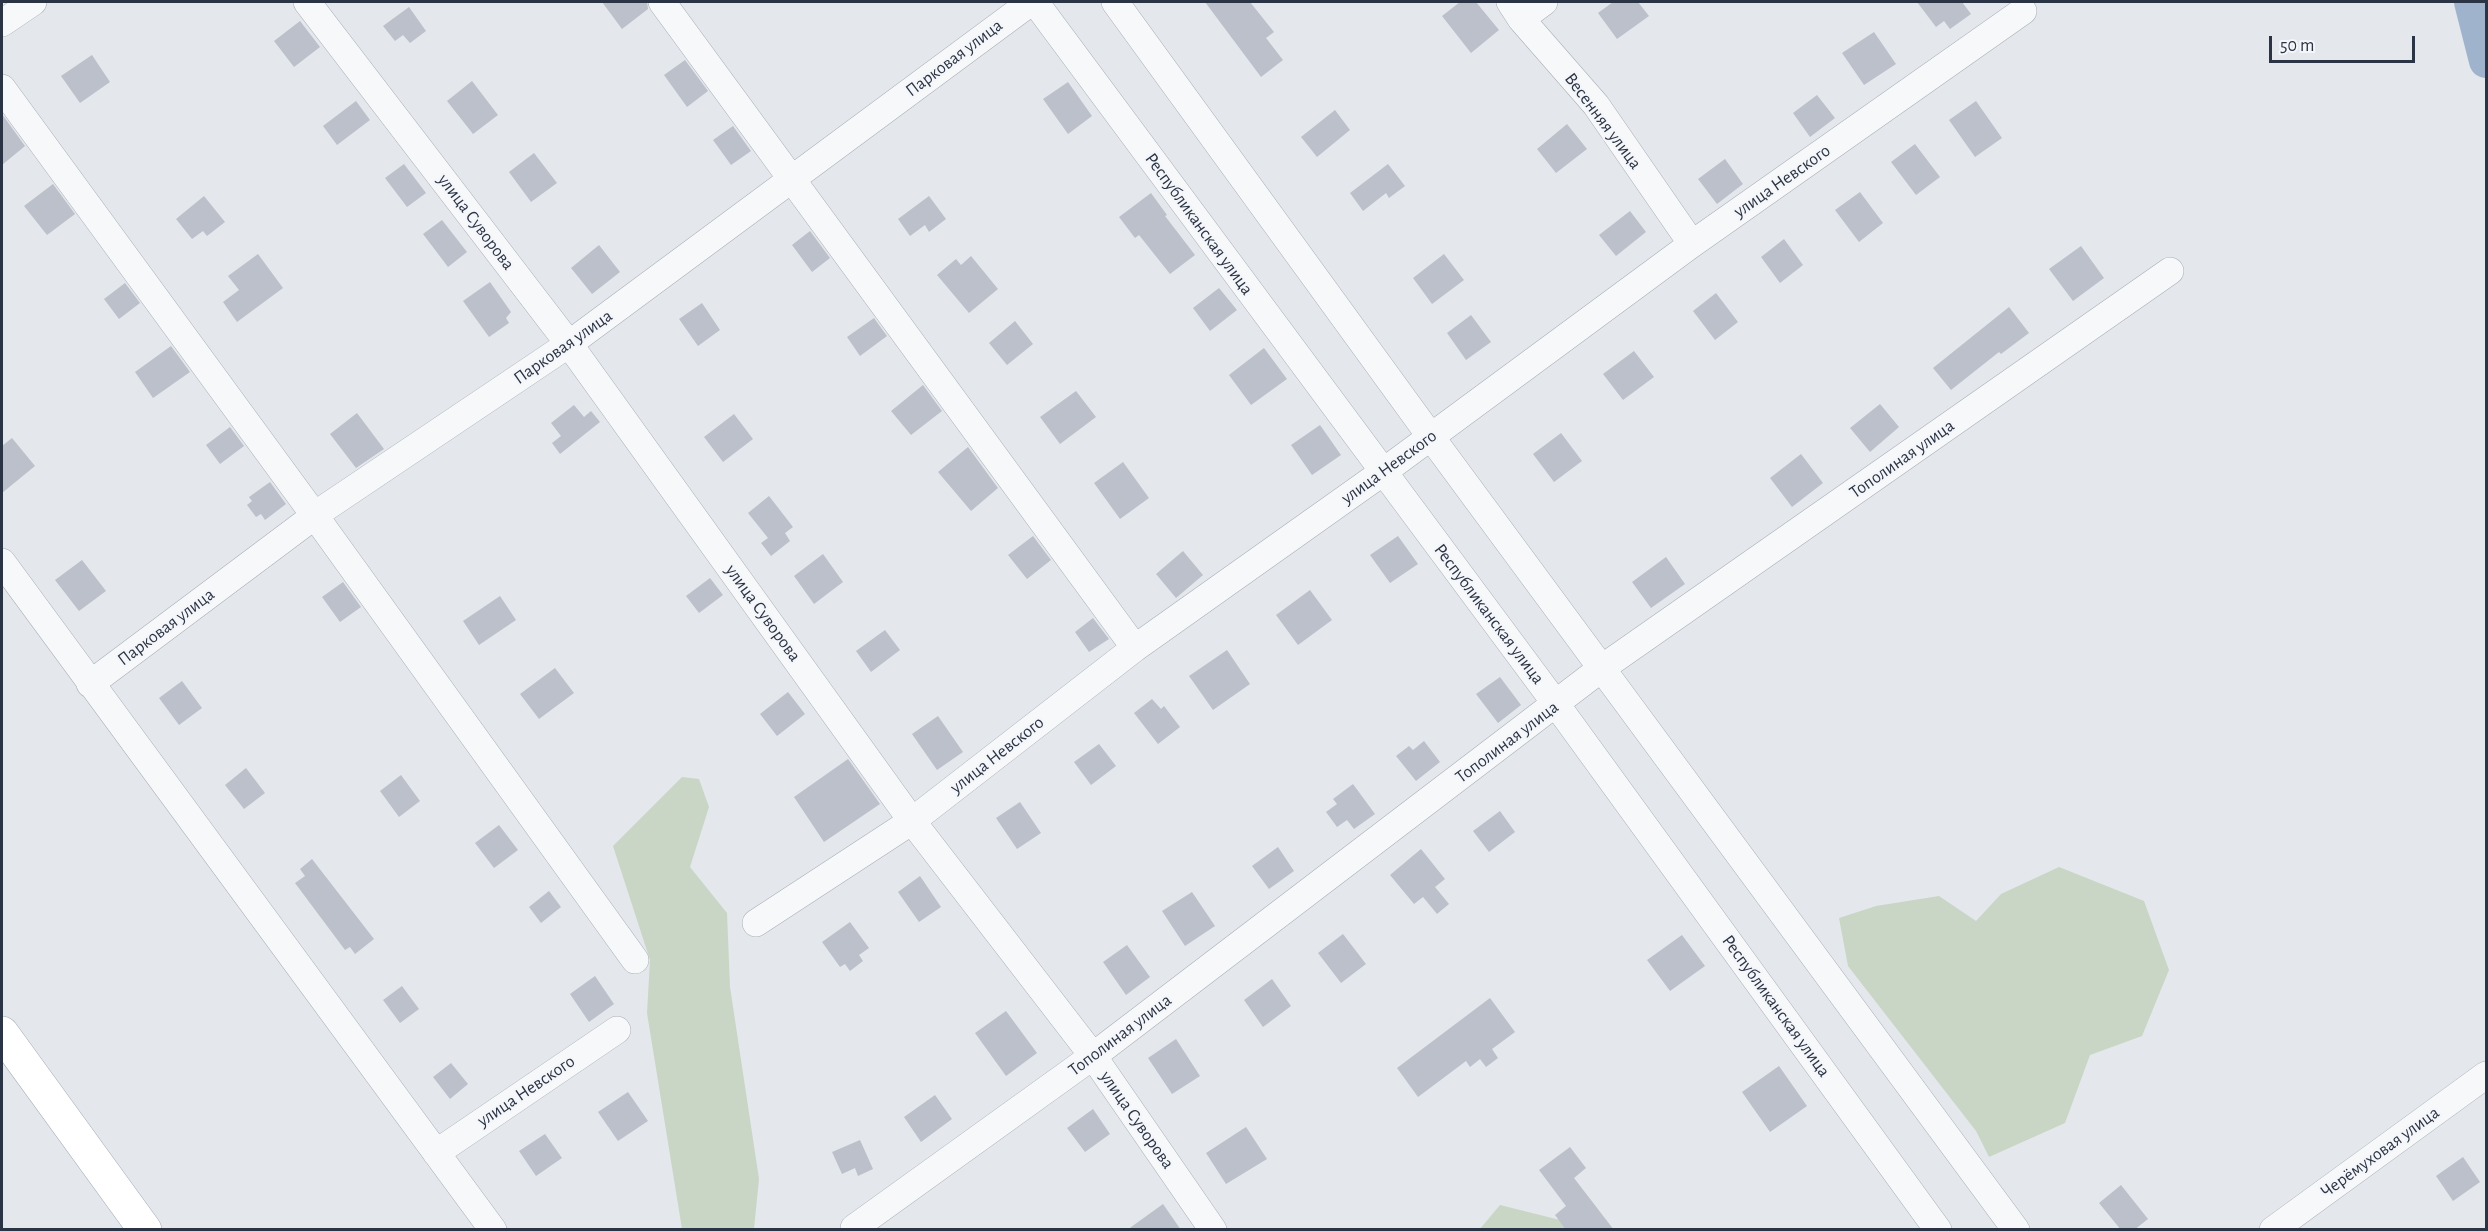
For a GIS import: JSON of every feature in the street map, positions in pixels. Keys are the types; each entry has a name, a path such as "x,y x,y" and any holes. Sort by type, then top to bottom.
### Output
{"main road":[{"path":"2,1034 145,1230"}],"street":[{"path":"2,23 33,2"},
{"name":"улица Суворова","path":"307,2 569,344 912,821 1093,1056 1213,1230"},
{"path":"662,2 1135,648"},
{"name":"Парковая улица","path":"90,684 315,516 569,344 1031,2"},
{"name":"Республиканская улица","path":"1035,2 1556,704 1938,1230"},
{"path":"1115,2 1431,437 2016,1230"},
{"path":"1516,10 1544,2"},
{"name":"Весенняя улица","path":"1516,10 1596,105 1692,244"},
{"name":"улица Невского","path":"756,923 912,821 1135,648 1383,472 1692,244 2022,11"},
{"path":"2,88 315,516 635,960"},
{"name":"Тополиная улица","path":"855,1229 1093,1056 1602,668 2170,271"},
{"path":"2,562 493,1230"},
{"name":"улица Невского","path":"436,1153 617,1030"},
{"name":"Черёмуховая улица","path":"2273,1230 2487,1075"}],"green space":[{"path":"682,777 699,779 709,807 690,867 727,913 730,987 759,1179 754,1229 682,1229 647,1013 650,960 613,846"},
{"path":"2059,867 2144,901 2169,970 2142,1036 2090,1055 2065,1123 1989,1157 1976,1131 1848,966 1839,918 1876,906 1939,896 1976,921 2001,894"},
{"path":"1500,1205 1572,1223 1578,1230 1479,1230"}],"building":[{"path":"602,2 647,2 648,9 622,29"},
{"path":"1205,2 1250,2 1274,32 1266,38 1283,60 1261,77"},
{"path":"1460,2 1476,2 1499,30 1471,53 1442,16"},
{"path":"1613,2 1638,2 1649,16 1617,39 1598,13"},
{"path":"1917,2 1962,2 1971,14 1950,29 1944,21 1936,27"},
{"path":"409,7 426,31 410,43 403,35 395,41 383,26"},
{"path":"300,21 320,47 294,67 274,41"},
{"path":"1874,32 1896,64 1864,85 1842,53"},
{"path":"92,55 110,82 80,103 61,76"},
{"path":"685,60 708,91 687,107 664,75"},
{"path":"472,81 498,115 473,134 447,101"},
{"path":"1068,82 1092,116 1068,134 1043,99"},
{"path":"1817,95 1835,118 1810,137 1793,113"},
{"path":"356,101 370,120 337,145 323,126"},
{"path":"1976,101 2002,138 1975,157 1949,120"},
{"path":"1335,110 1350,130 1317,157 1301,137"},
{"path":"2,114 25,146 2,165"},
{"path":"1567,124 1587,149 1556,173 1537,149"},
{"path":"733,126 751,151 731,165 713,140"},
{"path":"1915,144 1940,177 1916,195 1891,162"},
{"path":"534,153 557,183 531,202 509,172"},
{"path":"1725,159 1743,184 1717,204 1698,179"},
{"path":"404,164 426,193 407,207 385,178"},
{"path":"1388,164 1405,186 1389,198 1386,193 1363,211 1350,193"},
{"path":"53,184 75,214 47,235 24,206"},
{"path":"1860,192 1883,223 1859,242 1835,210"},
{"path":"1151,193 1167,215 1165,216 1195,255 1170,274 1139,235 1135,238 1119,217"},
{"path":"204,196 225,222 207,236 203,231 192,239 176,219"},
{"path":"929,196 946,219 929,232 925,225 910,236 898,219"},
{"path":"1630,211 1646,232 1616,256 1599,235"},
{"path":"442,220 467,252 448,267 423,234"},
{"path":"810,231 830,258 812,272 792,245"},
{"path":"1784,239 1803,265 1780,283 1761,257"},
{"path":"599,245 620,272 592,294 571,268"},
{"path":"2081,246 2104,278 2073,301 2049,269"},
{"path":"258,254 283,288 237,322 223,302 239,290 228,276"},
{"path":"1444,254 1464,280 1432,304 1413,278"},
{"path":"971,256 998,289 969,313 937,275 956,259 961,265"},
{"path":"490,282 511,312 506,318 509,323 489,337 463,301"},
{"path":"125,283 140,303 119,319 104,299"},
{"path":"1219,288 1237,310 1210,331 1193,308"},
{"path":"1716,293 1738,322 1715,340 1693,311"},
{"path":"702,303 720,330 698,346 679,319"},
{"path":"2009,307 2029,333 2001,354 1999,352 1951,390 1933,368"},
{"path":"1471,315 1491,342 1466,360 1447,333"},
{"path":"874,318 887,336 860,356 847,337"},
{"path":"1015,321 1033,344 1007,365 989,343"},
{"path":"171,346 190,372 153,398 135,372"},
{"path":"1264,348 1287,379 1251,405 1229,375"},
{"path":"1634,351 1654,377 1623,400 1603,374"},
{"path":"923,385 942,411 911,435 891,411"},
{"path":"1076,391 1096,417 1060,444 1040,417"},
{"path":"1880,404 1899,427 1870,452 1850,428"},
{"path":"574,405 584,417 591,411 600,422 560,454 552,443 561,436 551,423"},
{"path":"357,413 384,449 356,468 330,434"},
{"path":"734,414 753,439 723,462 704,437"},
{"path":"1320,425 1341,455 1312,475 1291,445"},
{"path":"230,427 244,446 220,464 206,445"},
{"path":"1561,433 1582,461 1554,482 1533,454"},
{"path":"12,438 35,466 2,493 2,446"},
{"path":"968,447 998,488 971,511 938,472"},
{"path":"1801,454 1823,483 1792,507 1770,478"},
{"path":"1123,462 1149,498 1120,519 1094,483"},
{"path":"270,482 286,504 265,520 261,514 256,517 247,505 252,501 249,497"},
{"path":"769,496 793,527 785,533 790,541 771,556 761,543 768,538 748,513"},
{"path":"1033,536 1051,560 1027,579 1008,555"},
{"path":"1398,536 1418,564 1390,583 1370,555"},
{"path":"1183,551 1203,575 1176,598 1156,574"},
{"path":"823,554 843,582 814,604 794,576"},
{"path":"1666,557 1685,584 1651,608 1632,582"},
{"path":"82,560 106,591 79,611 55,580"},
{"path":"710,578 723,595 699,613 686,596"},
{"path":"343,582 361,607 340,622 322,597"},
{"path":"1310,590 1332,620 1298,645 1276,615"},
{"path":"500,596 516,620 479,645 463,621"},
{"path":"1093,618 1109,639 1089,652 1075,632"},
{"path":"885,630 900,650 871,672 856,651"},
{"path":"1227,650 1250,684 1213,710 1189,676"},
{"path":"555,668 574,693 539,719 520,694"},
{"path":"1500,677 1521,705 1498,723 1476,694"},
{"path":"182,681 202,708 179,725 159,698"},
{"path":"788,692 805,714 777,736 760,714"},
{"path":"1152,699 1161,709 1164,706 1180,727 1158,744 1134,713"},
{"path":"938,716 963,752 937,770 912,734"},
{"path":"1424,741 1440,762 1416,781 1396,756 1409,746 1413,750"},
{"path":"1099,744 1116,766 1091,785 1074,762"},
{"path":"848,759 880,804 824,842 794,797"},
{"path":"246,768 265,793 244,809 225,785"},
{"path":"401,775 420,801 399,817 380,791"},
{"path":"1353,784 1375,814 1354,829 1347,820 1337,827 1326,812 1337,804 1333,799"},
{"path":"1020,802 1041,833 1017,849 996,818"},
{"path":"1500,811 1515,832 1489,852 1473,831"},
{"path":"499,825 518,850 494,868 475,843"},
{"path":"1278,847 1294,871 1269,889 1252,866"},
{"path":"1421,849 1445,879 1435,887 1449,904 1437,914 1423,897 1414,904 1390,875"},
{"path":"312,859 374,939 355,954 350,947 345,950 295,883 305,876 300,869"},
{"path":"920,876 941,907 919,922 898,892"},
{"path":"549,891 561,907 541,923 529,907"},
{"path":"1192,892 1215,926 1185,946 1162,911"},
{"path":"850,922 869,948 859,955 863,961 850,971 845,964 840,967 822,942"},
{"path":"1343,934 1366,964 1341,983 1318,953"},
{"path":"1682,935 1705,966 1670,991 1647,960"},
{"path":"1127,945 1150,977 1126,995 1103,962"},
{"path":"595,976 614,1004 589,1022 570,994"},
{"path":"1272,979 1291,1006 1263,1027 1244,1000"},
{"path":"402,986 419,1009 400,1023 383,1000"},
{"path":"1490,998 1515,1032 1492,1049 1498,1058 1486,1067 1480,1059 1470,1067 1466,1061 1418,1097 1397,1068"},
{"path":"1006,1011 1037,1053 1006,1076 975,1033"},
{"path":"1176,1039 1200,1076 1172,1094 1148,1058"},
{"path":"451,1063 468,1084 450,1099 433,1077"},
{"path":"1779,1066 1807,1106 1770,1132 1742,1092"},
{"path":"628,1092 648,1121 618,1141 598,1112"},
{"path":"935,1095 952,1119 921,1142 904,1117"},
{"path":"1093,1109 1110,1134 1085,1152 1067,1128"},
{"path":"1246,1127 1267,1159 1226,1184 1206,1153"},
{"path":"545,1134 562,1158 536,1176 519,1151"},
{"path":"860,1140 873,1169 858,1176 855,1168 842,1174 832,1152"},
{"path":"1570,1147 1586,1168 1574,1178 1614,1230 1566,1230 1555,1215 1566,1206 1539,1170"},
{"path":"2463,1157 2480,1182 2453,1201 2436,1176"},
{"path":"2121,1185 2148,1219 2134,1230 2121,1230 2099,1203"},
{"path":"1163,1204 1181,1230 1127,1230"}],"waterway":[{"path":"2471,2 2486,61"}]}
